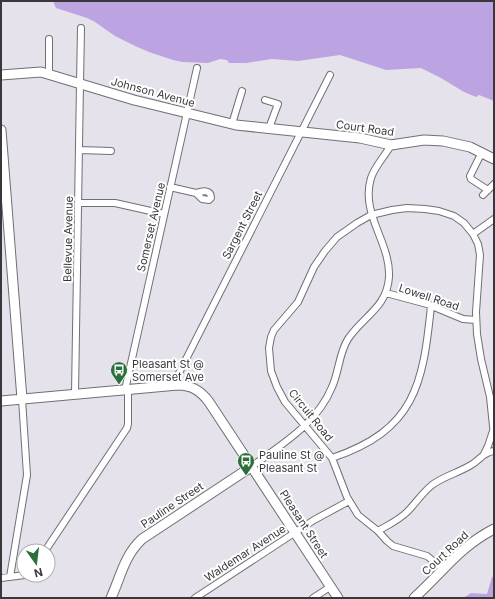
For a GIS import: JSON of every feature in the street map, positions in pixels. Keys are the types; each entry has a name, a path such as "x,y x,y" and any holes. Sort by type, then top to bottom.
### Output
{"street":[{"name":"Bellevue Avenue","path":"75,394 81,28"},
{"path":"49,39 49,74"},
{"name":"Somerset Avenue","path":"50,543 127,428 126,390 197,68"},
{"name":"Johnson Avenue","path":"1,75 38,72 49,74 134,100 232,124 300,132"},
{"name":"Sargent Street","path":"174,385 330,75"},
{"path":"232,124 242,91"},
{"path":"265,100 278,104 269,128"},
{"path":"1,130 28,474 10,577"},
{"name":"Court Road","path":"300,132 364,139 391,145 424,140 439,141 459,144 482,152 494,159"},
{"path":"386,293 389,280 388,259 371,215 369,192 371,177 391,145"},
{"path":"79,150 111,150"},
{"path":"482,152 470,176 471,179 485,193 494,184"},
{"path":"170,187 196,193"},
{"path":"78,202 119,204 164,214"},
{"path":"371,215 407,208 436,210 445,212 457,218 467,225 473,234 478,246 480,257 476,320 480,355 491,400 493,433 484,454 476,462 444,477 434,484 423,493 404,515 378,531"},
{"name":"Circuit Road","path":"371,215 343,232 328,247 314,267 295,306 276,327 271,337 269,356 271,371 275,383 286,402 332,458 348,501 360,517 378,531 393,546 427,556 442,569"},
{"path":"473,234 494,218"},
{"name":"Lowell Road","path":"251,466 305,426 322,406 335,381 346,342 353,332 376,309 386,293 431,306 463,319 476,320"},
{"path":"332,458 356,449 376,438 396,421 406,408 416,387 423,364 428,339 431,306"},
{"name":"Pleasant Street","path":"1,401 174,385 192,387 204,396 338,598"},
{"path":"484,454 494,451"},
{"name":"Pauline Street","path":"111,598 125,560 140,541 150,532 251,466"},
{"name":"Waldemar Avenue","path":"195,598 314,520 348,501"},
{"name":"Court Road","path":"414,598 456,555 471,542 494,528"},
{"path":"1,578 16,576"},
{"path":"313,598 330,587"}],"shaded area":[{"path":"53,1 494,1 494,101 479,95 476,97 464,92 421,68 386,70 340,55 298,61 272,59 246,63 229,63 227,60 220,59 208,63 182,62 173,60 135,46 115,36 87,18 56,8"},
{"path":"494,576 494,598 463,598 471,593 487,594 492,577"}],"place":[{"name":"Pleasant St @ Somerset Ave","path":"119,385"},
{"name":"Pauline St @ Pleasant St","path":"246,476"}]}
